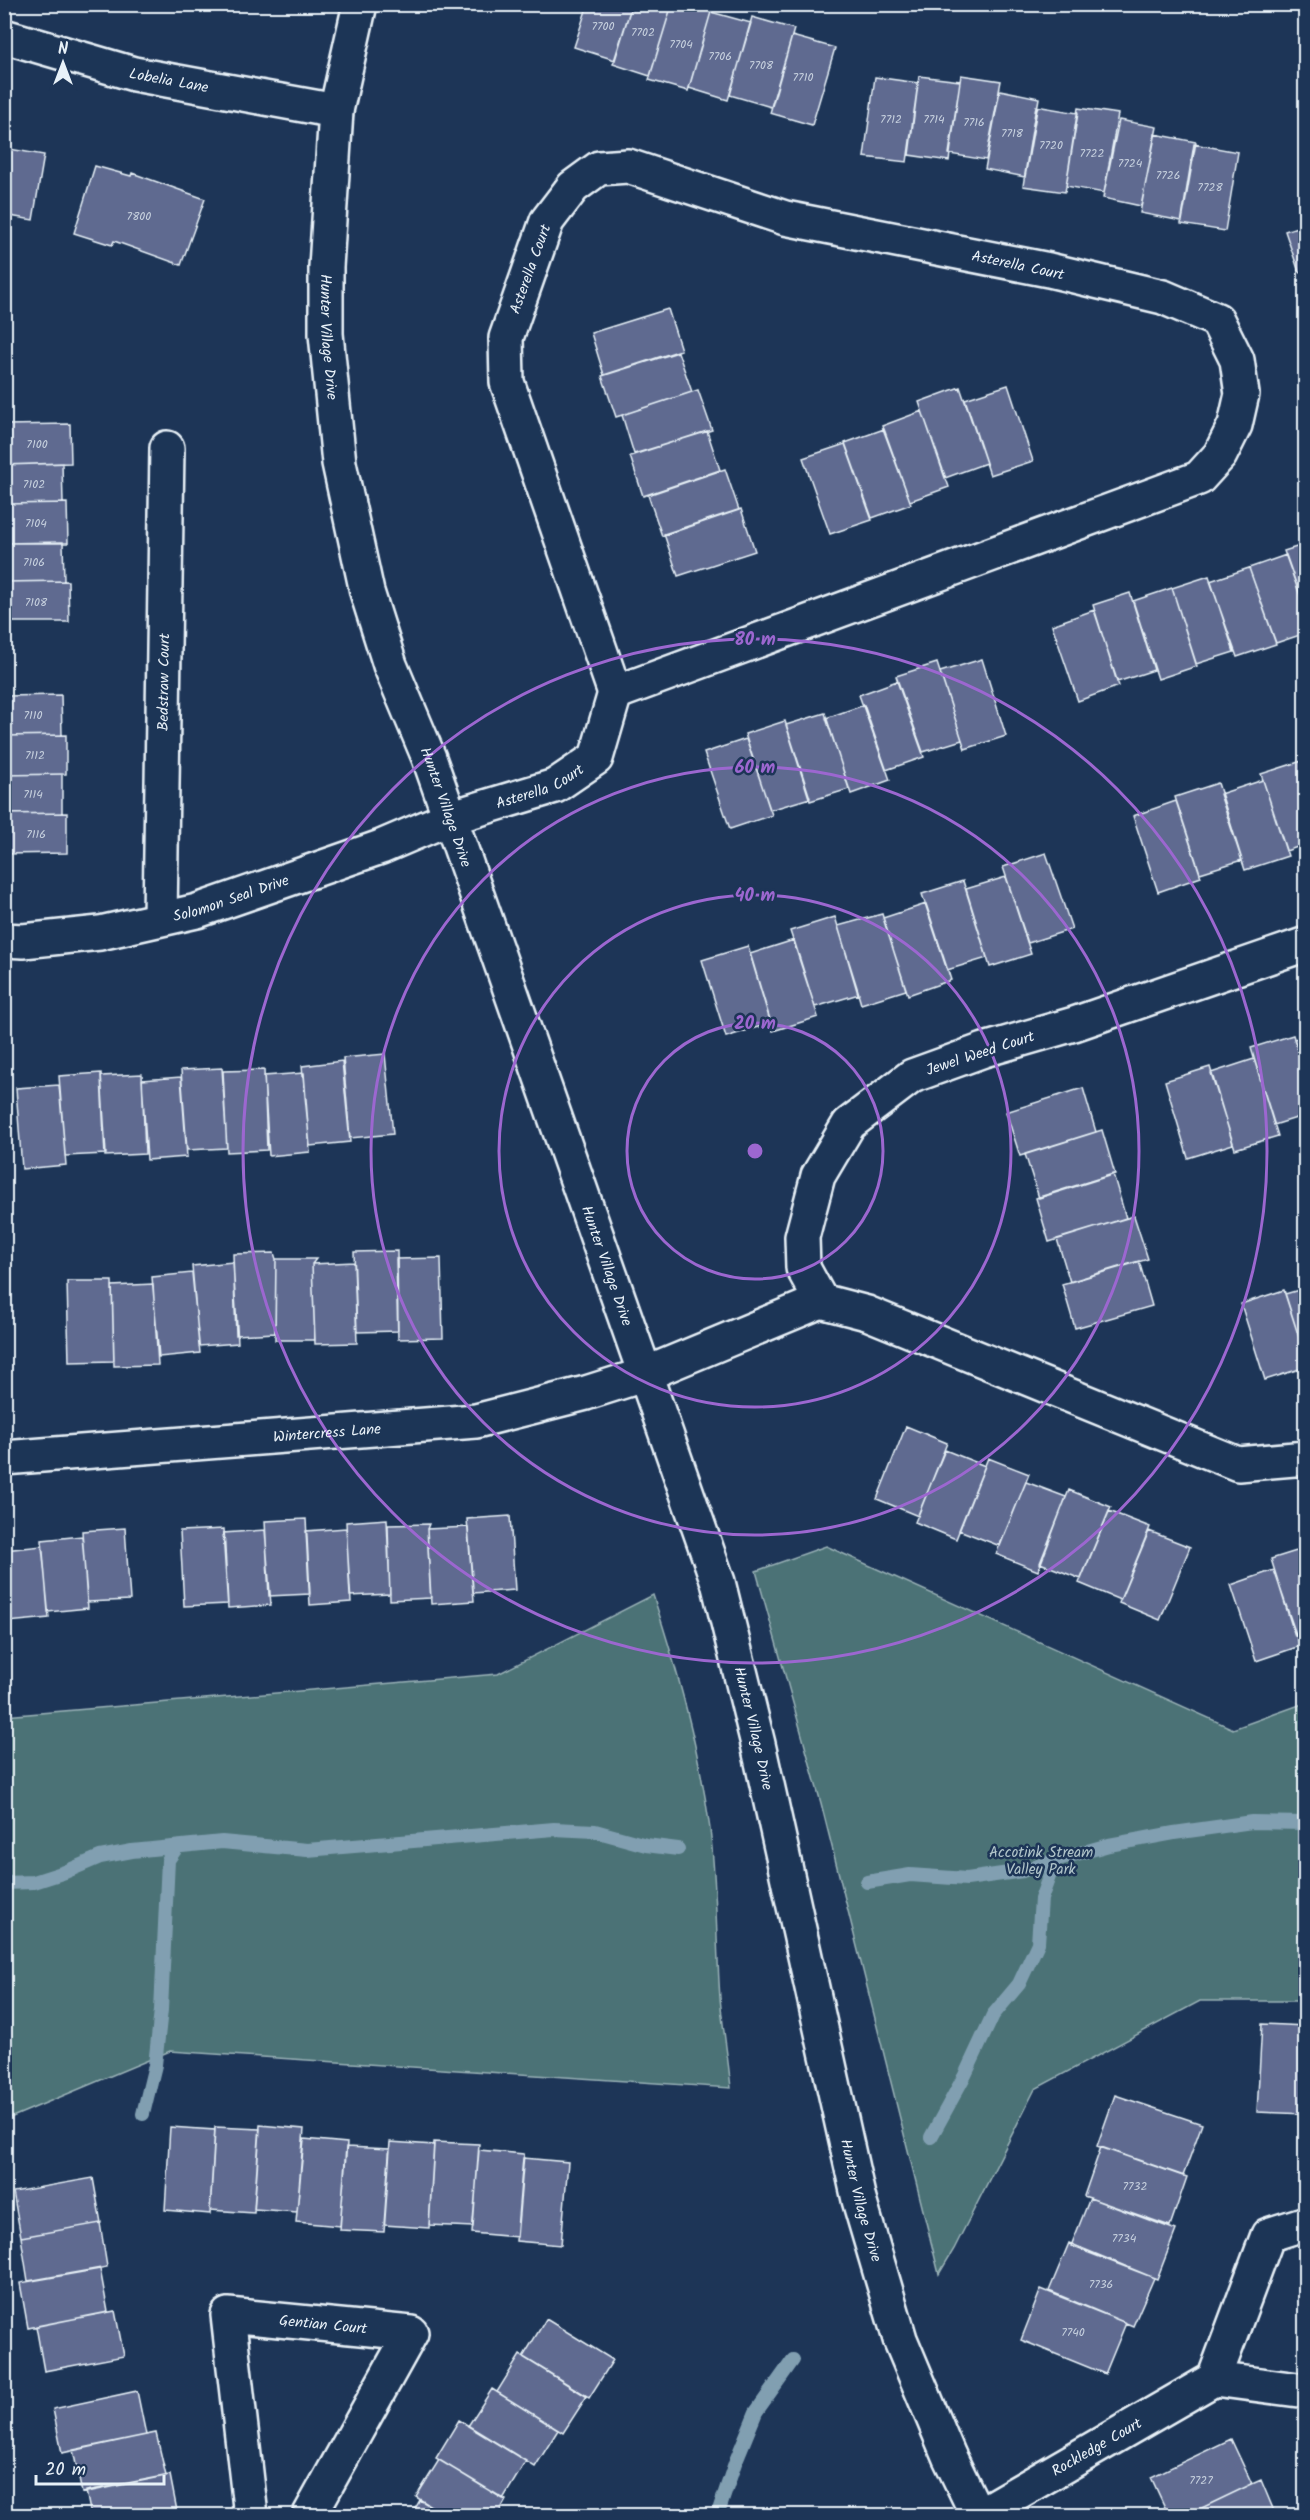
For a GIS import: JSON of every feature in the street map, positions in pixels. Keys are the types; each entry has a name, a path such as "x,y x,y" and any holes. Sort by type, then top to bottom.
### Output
{"street":[{"name":"Hunter Village Drive","path":"360,4 336,111 326,267 326,323 339,463 367,592 390,665 429,758 643,1374 718,1582 758,1744 858,2200 900,2339 949,2456 977,2515"},
{"name":"Lobelia Lane","path":"4,36 134,74 336,111"},
{"name":"Asterella Court","path":"449,818 555,786 596,758 615,693 507,382 506,338 547,221 573,187 599,168 628,166 784,218 1049,270 1163,297 1217,320 1237,360 1242,394 1235,425 1221,455 1199,478 615,693"},
{"name":"Bedstraw Court","path":"160,918 167,448"},
{"name":"Solomon Seal Drive","path":"4,940 23,941 100,933 197,911 381,847 449,818"},
{"name":"Jewel Weed Court","path":"821,1301 803,1268 802,1238 819,1176 849,1124 912,1076 984,1050 1074,1024 1305,944"},
{"path":"643,1374 821,1301 867,1313 1238,1464 1305,1458"},
{"name":"Wintercress Lane","path":"4,1458 476,1421 586,1393 643,1374"},
{"path":"1305,2223 1268,2235 1214,2379 1305,2391"},
{"name":"Gentian Court","path":"251,2516 228,2315 411,2332 309,2516"},
{"name":"Rockledge Court","path":"977,2515 1214,2379"}],"green space":[{"name":"Accotink Stream Valley Park","path":"826,1546 1233,1729 1305,1703 1305,2001 1200,2001 1035,2089 939,2274 821,1803 756,1571"},
{"path":"653,1595 687,1710 710,1829 720,1998 731,2088 170,2051 5,2120 5,1716 498,1674"}],"building":[{"path":"588,4 632,4 615,60 574,47"},
{"path":"632,4 672,4 650,76 613,64"},
{"path":"672,4 687,4 711,12 688,91 649,80"},
{"path":"711,12 751,23 728,100 689,88"},
{"path":"752,17 794,29 771,107 730,95"},
{"path":"792,36 835,48 812,125 770,113"},
{"path":"961,75 1001,81 986,160 949,154"},
{"path":"919,76 960,81 949,161 909,155"},
{"path":"875,77 918,83 907,162 864,157"},
{"path":"1000,90 1039,98 1025,177 985,169"},
{"path":"1036,106 1078,113 1065,192 1023,186"},
{"path":"1078,108 1118,114 1104,193 1066,186"},
{"path":"1119,120 1157,127 1141,206 1103,198"},
{"path":"1155,134 1196,142 1182,221 1140,213"},
{"path":"1194,144 1238,152 1225,231 1181,224"},
{"path":"4,148 44,155 33,220 4,215"},
{"path":"95,166 131,176 132,173 205,199 181,265 114,241 112,245 74,233"},
{"path":"1306,224 1306,269 1299,272 1285,231"},
{"path":"668,309 681,350 604,375 591,333"},
{"path":"678,352 692,392 616,417 602,376"},
{"path":"1008,385 1033,461 990,475 965,399"},
{"path":"960,387 986,463 945,478 919,402"},
{"path":"698,390 712,430 634,454 622,415"},
{"path":"922,411 949,487 910,501 882,426"},
{"path":"70,424 71,463 4,465 4,425"},
{"path":"884,429 911,504 872,518 845,443"},
{"path":"707,431 720,470 643,496 630,456"},
{"path":"845,444 872,520 830,534 803,458"},
{"path":"62,463 63,503 4,504 4,465"},
{"path":"725,469 739,510 662,536 648,495"},
{"path":"67,503 68,543 4,543 4,504"},
{"path":"741,509 755,551 678,576 664,534"},
{"path":"63,542 64,581 4,582 4,543"},
{"path":"1306,544 1306,612 1284,551"},
{"path":"1286,555 1306,612 1306,633 1276,643 1249,568"},
{"path":"1249,568 1276,644 1237,657 1210,581"},
{"path":"1209,576 1234,652 1196,664 1172,588"},
{"path":"68,581 69,622 4,622 4,582"},
{"path":"1172,588 1197,666 1158,679 1133,601"},
{"path":"1130,593 1154,670 1117,682 1093,605"},
{"path":"1094,610 1119,686 1078,701 1052,625"},
{"path":"982,659 1006,736 965,749 940,672"},
{"path":"937,663 962,740 923,752 896,676"},
{"path":"897,681 924,757 886,770 859,695"},
{"path":"61,695 62,735 4,736 4,696"},
{"path":"864,705 890,780 851,794 826,718"},
{"path":"825,713 849,789 810,801 786,725"},
{"path":"785,721 810,798 770,810 745,734"},
{"path":"66,735 66,774 4,775 4,736"},
{"path":"746,739 772,815 730,829 704,753"},
{"path":"1302,761 1306,771 1306,844 1286,851 1261,774"},
{"path":"62,774 62,813 4,814 4,775"},
{"path":"1263,780 1288,856 1245,870 1220,794"},
{"path":"1218,783 1242,860 1200,873 1175,797"},
{"path":"1176,801 1201,877 1158,892 1133,816"},
{"path":"67,813 67,853 4,854 4,814"},
{"path":"1046,853 1072,929 1028,943 1003,867"},
{"path":"1006,877 1031,954 990,967 966,889"},
{"path":"963,881 987,958 947,970 922,894"},
{"path":"926,904 951,980 908,995 883,918"},
{"path":"882,914 906,990 861,1004 838,926"},
{"path":"835,917 859,994 815,1007 790,931"},
{"path":"794,940 818,1017 773,1031 750,954"},
{"path":"748,946 771,1023 726,1037 702,960"},
{"path":"1293,1035 1306,1075 1306,1115 1274,1125 1251,1048"},
{"path":"1306,1036 1306,1075 1294,1039"},
{"path":"385,1054 393,1134 350,1138 343,1058"},
{"path":"1254,1059 1278,1136 1235,1149 1211,1073"},
{"path":"342,1061 350,1142 310,1146 302,1066"},
{"path":"1210,1067 1233,1144 1188,1158 1165,1081"},
{"path":"222,1068 227,1148 187,1150 181,1070"},
{"path":"264,1070 267,1150 227,1152 223,1071"},
{"path":"101,1073 106,1154 65,1156 59,1076"},
{"path":"304,1073 310,1152 269,1156 264,1076"},
{"path":"142,1074 145,1154 105,1156 101,1076"},
{"path":"181,1077 187,1157 147,1160 142,1080"},
{"path":"59,1085 66,1165 22,1169 16,1088"},
{"path":"1083,1088 1096,1132 1020,1156 1006,1112"},
{"path":"1102,1130 1115,1174 1039,1198 1025,1154"},
{"path":"1113,1174 1126,1218 1049,1242 1036,1198"},
{"path":"1134,1216 1148,1259 1070,1282 1057,1239"},
{"path":"397,1251 398,1331 357,1332 354,1252"},
{"path":"274,1253 276,1259 275,1333 236,1335 233,1254"},
{"path":"441,1258 443,1338 398,1339 396,1259"},
{"path":"276,1259 316,1259 312,1264 315,1340 275,1340"},
{"path":"1139,1261 1152,1306 1075,1328 1062,1284"},
{"path":"233,1262 238,1343 199,1346 192,1266"},
{"path":"354,1262 357,1343 315,1344 312,1264"},
{"path":"192,1273 200,1353 159,1357 152,1277"},
{"path":"67,1281 112,1281 114,1361 69,1362"},
{"path":"153,1284 158,1365 114,1366 112,1286"},
{"path":"1306,1288 1306,1359 1285,1294"},
{"path":"1284,1290 1306,1359 1306,1367 1265,1380 1241,1304"},
{"path":"906,1426 947,1443 918,1516 877,1499"},
{"path":"945,1450 985,1466 956,1539 915,1522"},
{"path":"988,1458 1029,1474 1000,1546 959,1530"},
{"path":"1026,1482 1066,1497 1038,1571 996,1554"},
{"path":"1069,1490 1111,1507 1081,1579 1040,1563"},
{"path":"1109,1511 1150,1527 1120,1600 1079,1583"},
{"path":"510,1516 515,1590 473,1593 467,1519"},
{"path":"306,1519 310,1594 269,1596 265,1521"},
{"path":"387,1519 390,1594 350,1596 346,1522"},
{"path":"429,1524 427,1529 431,1598 390,1600 388,1525"},
{"path":"468,1527 474,1601 431,1604 427,1529"},
{"path":"125,1528 130,1600 87,1602 82,1531"},
{"path":"346,1528 351,1602 310,1605 306,1531"},
{"path":"224,1529 228,1604 184,1606 180,1531"},
{"path":"265,1530 271,1605 228,1608 223,1533"},
{"path":"1149,1531 1190,1547 1160,1620 1119,1603"},
{"path":"82,1536 88,1608 48,1612 42,1540"},
{"path":"42,1546 49,1618 8,1622 4,1550"},
{"path":"1306,1548 1306,1632 1295,1636 1271,1559"},
{"path":"1274,1570 1300,1646 1256,1661 1231,1585"},
{"path":"4,1571 8,1622 8,1625 4,1625"},
{"path":"1262,2024 1306,2026 1306,2114 1257,2112"},
{"path":"1115,2095 1202,2124 1183,2176 1097,2146"},
{"path":"260,2125 304,2129 297,2212 254,2209"},
{"path":"170,2127 215,2130 210,2214 165,2210"},
{"path":"215,2127 260,2129 254,2213 210,2210"},
{"path":"304,2139 347,2143 340,2226 296,2222"},
{"path":"390,2142 434,2145 429,2228 384,2225"},
{"path":"434,2142 479,2144 473,2227 429,2225"},
{"path":"346,2147 390,2149 384,2232 340,2230"},
{"path":"1101,2147 1187,2177 1170,2226 1084,2196"},
{"path":"479,2150 524,2154 517,2237 472,2233"},
{"path":"523,2158 568,2162 561,2245 516,2241"},
{"path":"93,2178 101,2223 21,2237 13,2192"},
{"path":"1090,2198 1176,2230 1157,2279 1071,2246"},
{"path":"100,2223 107,2267 28,2281 21,2237"},
{"path":"1069,2243 1154,2278 1133,2326 1049,2291"},
{"path":"100,2269 108,2312 28,2328 20,2283"},
{"path":"1041,2289 1126,2323 1105,2374 1021,2340"},
{"path":"115,2311 124,2356 44,2371 36,2326"},
{"path":"546,2319 613,2360 589,2398 523,2357"},
{"path":"520,2355 587,2396 563,2433 497,2392"},
{"path":"492,2389 558,2430 535,2467 468,2426"},
{"path":"137,2391 146,2435 62,2453 53,2409"},
{"path":"459,2420 526,2461 503,2499 436,2458"},
{"path":"156,2433 166,2476 82,2493 73,2450"},
{"path":"1231,2439 1252,2484 1185,2516 1169,2516 1151,2477"},
{"path":"439,2460 506,2500 497,2516 447,2516 416,2497"},
{"path":"170,2475 178,2516 91,2516 86,2491"},
{"path":"1261,2480 1276,2516 1185,2516 1252,2484"},
{"path":"420,2500 447,2516 411,2516"}],"waterway":[{"path":"867,1882 910,1875 967,1879 1023,1871 1109,1845 1174,1833 1252,1822 1306,1823"},
{"path":"4,1883 34,1882 100,1857 132,1851 222,1842 307,1850 554,1829 595,1831 646,1845 678,1849"},
{"path":"143,2114 155,2065 161,2010 168,1860 177,1847"},
{"path":"931,2137 965,2075 993,2015 1019,1984 1038,1943 1041,1899 1055,1860"},
{"path":"717,2516 756,2412 793,2360"}]}
